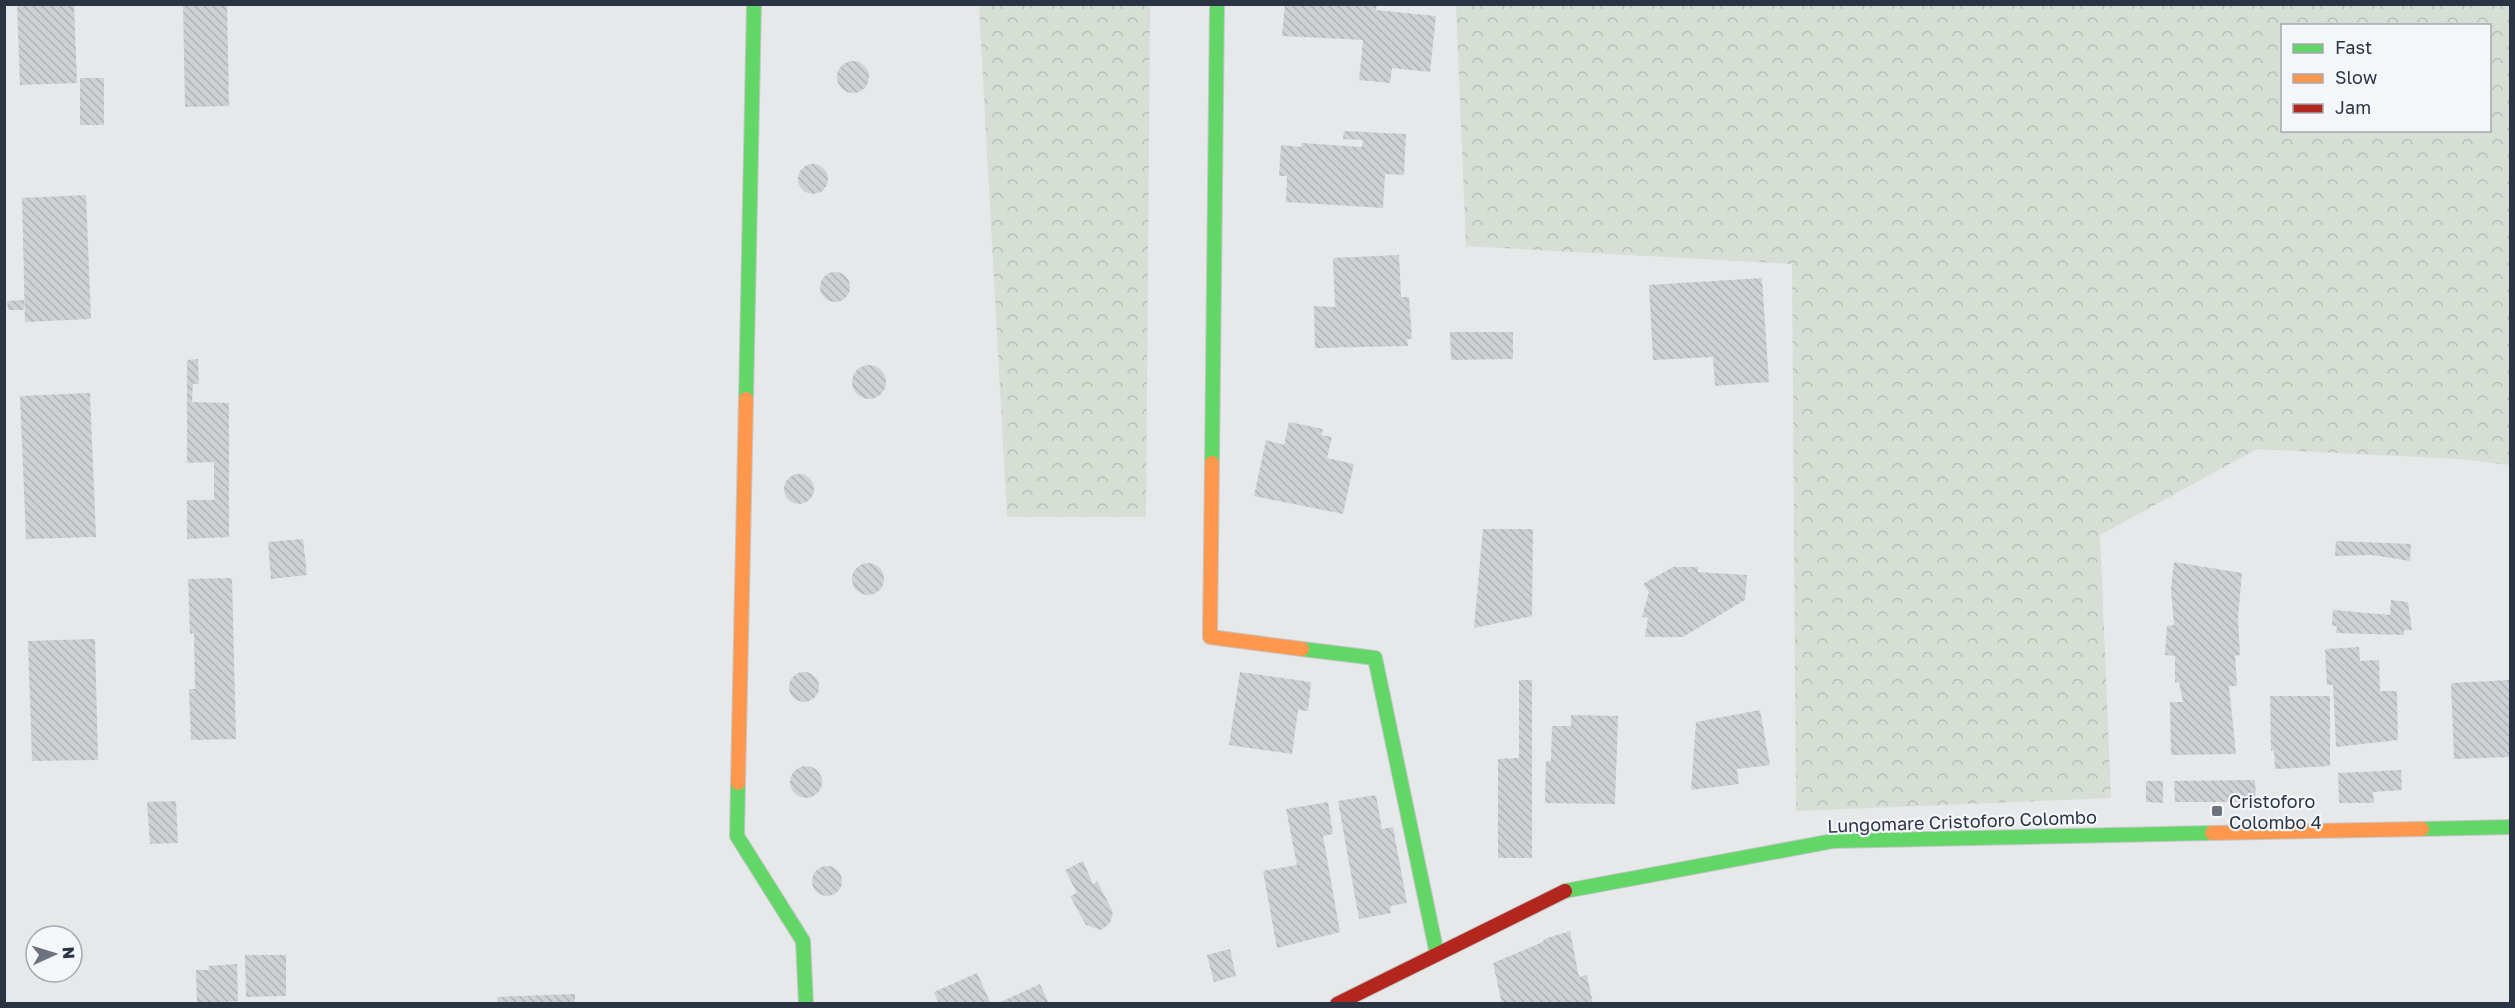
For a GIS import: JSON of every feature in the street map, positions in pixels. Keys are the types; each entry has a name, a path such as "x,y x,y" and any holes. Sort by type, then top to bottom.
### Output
{"street":[{"path":"754,4 737,836 803,941 806,1004"},
{"path":"1217,4 1210,637 1375,658 1437,954"},
{"name":"Lungomare Cristoforo Colombo","path":"1337,1004 1572,888 1833,841 2511,827"}],"green space":[{"path":"979,5 1150,5 1146,517 1007,517"},
{"path":"1456,5 2510,5 2510,465 2460,459 2257,449 2100,535 2111,798 1796,811 1792,264 1466,246"}],"building":[{"path":"17,4 74,4 77,83 20,85"},
{"path":"183,4 227,4 229,106 185,107"},
{"path":"1285,4 1377,4 1376,10 1436,16 1430,72 1392,68 1390,83 1359,80 1363,40 1282,36"},
{"path":"853,61 864,66 869,77 864,88 853,93 842,88 837,77 842,66"},
{"path":"80,78 104,78 104,125 80,125"},
{"path":"1344,131 1406,134 1404,175 1385,174 1383,208 1286,202 1287,176 1279,176 1281,145 1301,147 1302,143 1362,147 1363,140 1343,139"},
{"path":"813,164 819,165 827,173 827,185 819,193 813,194 807,193 799,185 798,179 799,173 807,165"},
{"path":"86,195 91,319 25,322 22,198"},
{"path":"1399,255 1401,297 1409,297 1412,339 1407,339 1408,346 1315,348 1314,306 1335,307 1333,258"},
{"path":"835,272 846,276 850,287 846,298 835,302 824,298 820,287 824,276"},
{"path":"1762,278 1769,382 1715,386 1713,357 1653,360 1649,285"},
{"path":"24,300 24,310 8,310 7,301"},
{"path":"1450,332 1513,332 1513,359 1451,360"},
{"path":"198,359 199,384 193,384 192,402 229,403 229,537 187,539 187,500 214,500 214,462 187,463 187,360"},
{"path":"869,365 881,370 886,382 881,394 869,399 857,394 852,382 857,370"},
{"path":"90,393 96,537 26,539 20,396"},
{"path":"1289,422 1323,429 1321,435 1332,437 1327,458 1354,464 1343,514 1254,496 1266,440 1284,445"},
{"path":"799,474 810,478 814,489 810,500 799,504 788,500 784,489 788,478"},
{"path":"1483,529 1533,529 1532,616 1474,628"},
{"path":"303,539 307,575 271,579 268,542"},
{"path":"2336,541 2411,544 2410,561 2372,555 2335,556"},
{"path":"2174,562 2242,573 2238,618 2240,655 2235,656 2237,686 2229,686 2236,754 2171,755 2170,702 2183,702 2179,682 2175,682 2175,656 2165,655 2167,626 2174,625 2171,589"},
{"path":"868,563 880,567 884,579 880,591 868,595 856,591 852,579 856,567"},
{"path":"1673,567 1698,567 1698,572 1747,575 1745,600 1683,637 1645,637 1648,618 1642,617 1649,592 1643,584"},
{"path":"232,578 236,739 191,740 189,689 195,689 194,633 190,634 188,579"},
{"path":"2391,600 2408,602 2412,630 2404,630 2404,635 2336,633 2337,626 2332,626 2333,610 2390,615"},
{"path":"95,639 98,760 32,761 28,641"},
{"path":"2359,647 2360,661 2379,660 2380,691 2397,691 2398,740 2336,747 2333,685 2327,685 2325,649"},
{"path":"804,672 810,673 818,681 818,693 810,701 804,702 798,701 790,693 789,687 790,681 798,673"},
{"path":"1240,672 1311,682 1308,711 1298,710 1292,754 1229,745"},
{"path":"1519,680 1532,680 1532,858 1498,858 1498,759 1519,758"},
{"path":"2510,680 2510,757 2454,759 2451,683"},
{"path":"2270,696 2330,696 2330,766 2275,769 2274,750 2271,751"},
{"path":"1760,710 1770,765 1737,769 1739,784 1691,790 1696,722"},
{"path":"1571,715 1618,716 1615,804 1545,803 1546,761 1551,761 1552,726 1571,726"},
{"path":"806,766 817,771 822,782 817,793 806,798 795,793 790,782 795,771"},
{"path":"2401,770 2402,790 2373,792 2374,803 2339,803 2338,773"},
{"path":"2255,780 2256,802 2175,802 2174,781"},
{"path":"2146,781 2163,781 2163,803 2146,802"},
{"path":"1376,795 1382,829 1393,827 1407,903 1390,906 1391,913 1359,919 1338,801"},
{"path":"176,801 178,843 150,844 147,802"},
{"path":"1328,802 1333,834 1323,836 1340,932 1277,948 1263,871 1297,865 1286,809"},
{"path":"1083,861 1093,884 1097,881 1113,912 1110,923 1101,930 1086,925 1070,896 1077,893 1065,870"},
{"path":"827,866 833,867 841,875 841,887 833,895 827,896 821,895 813,887 812,881 813,875 821,867"},
{"path":"1570,931 1579,977 1587,975 1593,1004 1502,1004 1493,963 1543,942 1544,939"},
{"path":"1230,949 1236,976 1214,982 1207,955"},
{"path":"245,955 286,955 286,996 246,997"},
{"path":"237,964 238,1001 197,1004 196,970 209,970 208,966"},
{"path":"977,973 991,1004 939,1004 934,992"},
{"path":"1040,984 1049,1004 996,1004"},
{"path":"575,994 575,1004 498,1004 497,997"}],"traffic: fast":[{"path":"746,399 754,4"},
{"path":"1212,463 1217,4"},
{"path":"1302,649 1375,658 1437,954"},
{"path":"738,783 737,836 803,941 806,1004"},
{"path":"2422,829 2510,827"},
{"path":"1565,891 1833,841 2212,833"}],"traffic: slow":[{"path":"738,783 746,399"},
{"path":"1212,463 1210,637 1302,649"},
{"path":"2212,833 2422,829"}],"traffic: jam":[{"path":"1337,1004 1565,891"}],"place":[{"name":"Cristoforo Colombo 4","path":"2217,811"}]}
